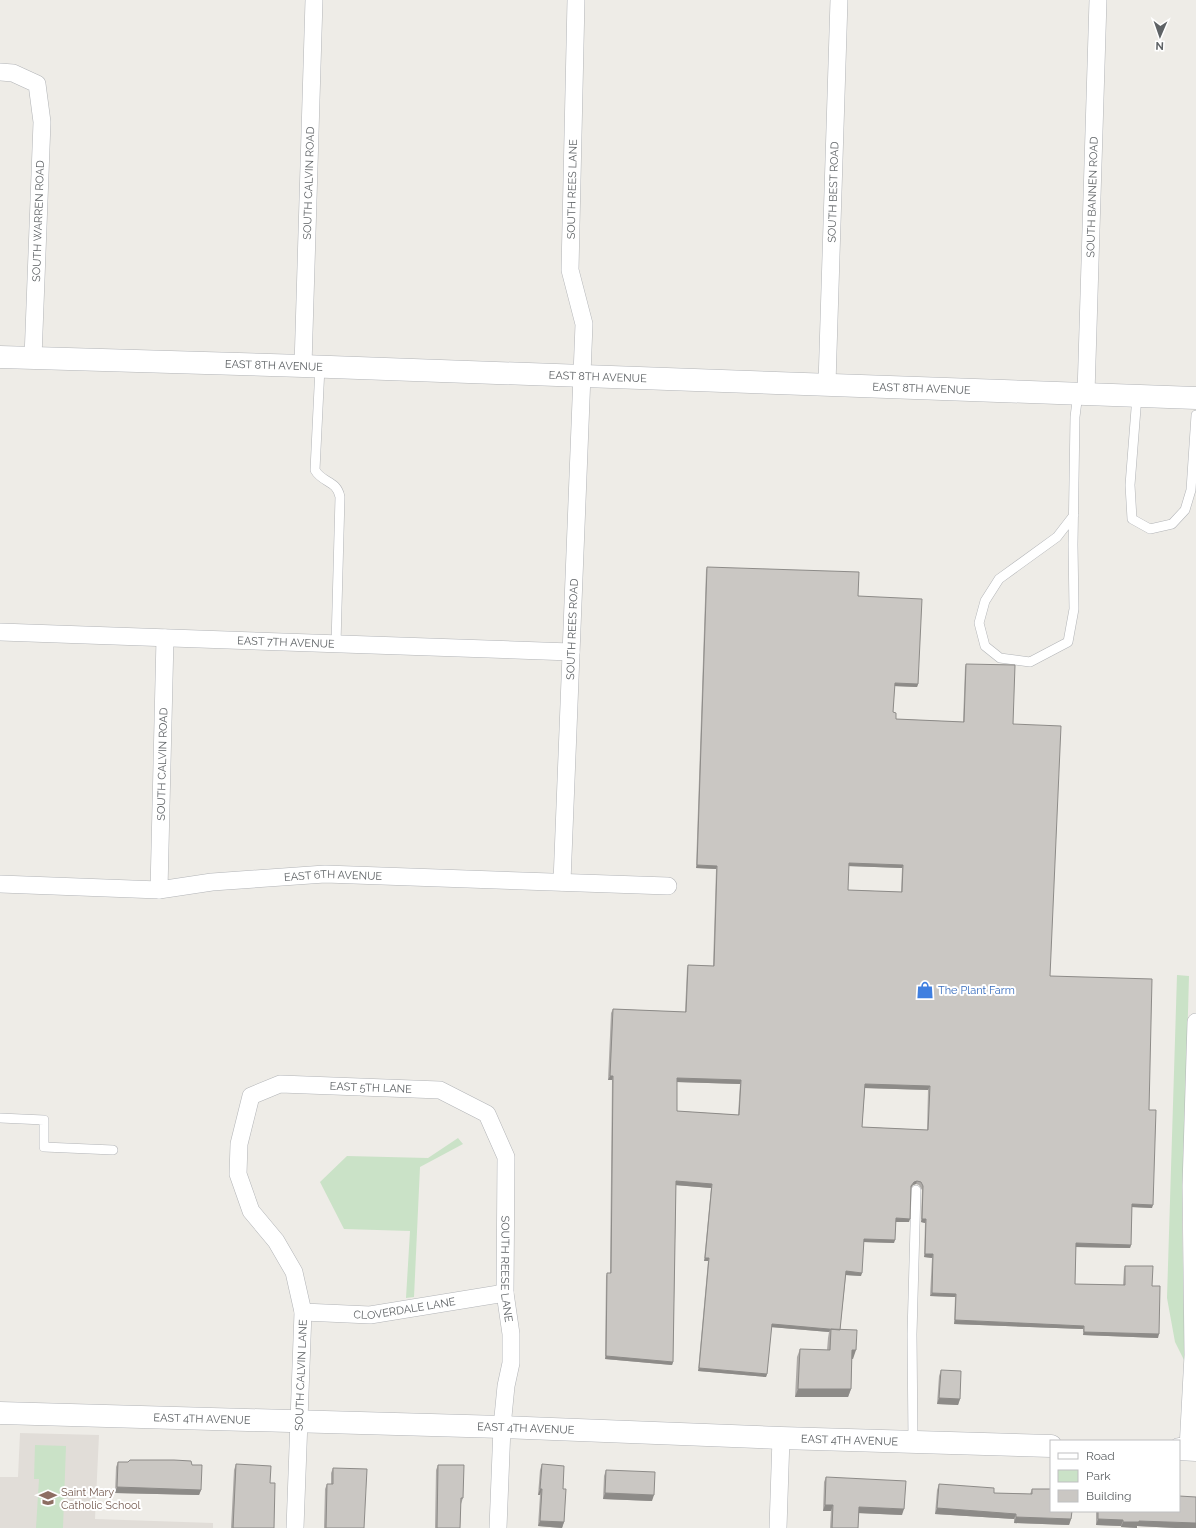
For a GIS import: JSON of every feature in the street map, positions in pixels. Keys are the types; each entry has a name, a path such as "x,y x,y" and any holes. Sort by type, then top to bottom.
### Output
{"street":[{"name":"SOUTH CALVIN ROAD","path":"311,366 314,0"},
{"name":"SOUTH REES LANE","path":"576,0 570,270 584,324 581,376"},
{"name":"SOUTH BEST ROAD","path":"827,384 839,0"},
{"name":"SOUTH BANNEN ROAD","path":"1082,393 1098,0"},
{"name":"SOUTH WARREN ROAD","path":"0,72 13,73 37,84 42,122 33,358"},
{"name":"EAST 8TH AVENUE","path":"0,357 311,366 1196,398"},
{"name":"SOUTH REES ROAD","path":"562,882 581,376"},
{"name":"EAST 7TH AVENUE","path":"0,632 571,652"},
{"name":"SOUTH CALVIN ROAD","path":"159,890 165,638"},
{"name":"EAST 6TH AVENUE","path":"0,884 159,890 212,882 325,874 668,886"},
{"path":"1188,1450 1193,1355 1193,1186 1196,1022"},
{"name":"EAST 5TH LANE","path":"252,1096 280,1084 440,1090 487,1114"},
{"name":"SOUTH CALVIN LANE","path":"252,1096 239,1144 238,1174 251,1211 276,1241 294,1272 303,1312 295,1528"},
{"name":"SOUTH REESE LANE","path":"487,1114 506,1158 505,1292 511,1334 511,1363 506,1386 502,1427 498,1528"},
{"name":"CLOVERDALE LANE","path":"303,1312 370,1315 505,1292"},
{"name":"EAST 4TH AVENUE","path":"0,1413 502,1427 781,1438 1050,1446"},
{"path":"778,1528 781,1438"}],"lane":[{"path":"311,366 315,470 318,475 336,486 340,497 336,644"},
{"path":"1074,515 1057,536 999,579 984,601 979,623 985,646 1000,658 1030,662 1068,642 1074,609 1075,417 1082,393"},
{"path":"1137,396 1130,485 1132,519 1150,529 1172,524 1185,510 1191,490 1196,415"},
{"path":"0,1118 44,1120 44,1147 113,1150"},
{"path":"913,1442 912,1334 916,1190"}],"shaded area":[{"name":"Saint Mary Catholic School","path":"20,1433 99,1435 95,1519 213,1523 213,1528 0,1528 0,1477 18,1477"}],"green space":[{"path":"1177,975 1189,976 1182,1224 1185,1362 1175,1342 1167,1298"},
{"path":"458,1138 463,1144 420,1167 414,1297 406,1298 410,1231 344,1229 320,1182 347,1156 428,1158"},
{"path":"35,1445 66,1446 63,1528 36,1528 39,1479 34,1479"}],"building":[{"name":"The Plant Farm","path":"707,567 859,572 858,596 922,599 918,684 895,683 893,712 896,713 896,719 964,722 966,664 1015,665 1013,724 1061,726 1050,976 1152,979 1149,1110 1156,1110 1153,1205 1132,1204 1131,1245 1076,1243 1075,1284 1125,1285 1125,1266 1153,1266 1152,1286 1160,1286 1159,1334 1084,1332 1084,1326 955,1320 956,1294 932,1293 933,1254 925,1254 926,1219 922,1219 923,1186 921,1182 917,1181 911,1186 910,1219 896,1218 895,1240 864,1239 862,1273 846,1271 840,1330 772,1324 767,1374 699,1368 709,1258 705,1258 712,1184 676,1181 673,1362 606,1356 607,1273 611,1273 613,1076 610,1076 613,1009 686,1012 688,965 714,966 717,866 697,865","holes":["849,863 903,865 902,892 848,890","677,1078 741,1080 739,1115 677,1111","865,1084 930,1086 928,1130 862,1127"]},
{"path":"831,1329 857,1330 856,1350 852,1350 851,1389 798,1389 800,1349 830,1350"},
{"path":"941,1370 961,1371 960,1399 939,1398"},
{"path":"130,1460 191,1461 192,1465 202,1465 201,1490 117,1487 118,1462 128,1462"},
{"path":"236,1464 271,1466 270,1483 275,1483 274,1528 233,1528"},
{"path":"542,1464 564,1466 563,1489 566,1489 564,1522 540,1521"},
{"path":"438,1465 464,1465 460,1528 437,1528"},
{"path":"333,1468 367,1469 364,1528 326,1528 327,1484 333,1484"},
{"path":"606,1470 655,1472 654,1495 605,1493"},
{"path":"826,1477 906,1481 904,1509 859,1507 858,1528 832,1528 833,1505 825,1505"},
{"path":"939,1484 994,1488 994,1493 1032,1494 1032,1489 1050,1489 1050,1512 1072,1512 1071,1519 1016,1517 1016,1514 937,1508"},
{"path":"1180,1496 1196,1497 1196,1523 1139,1521 1123,1522 1123,1520 1098,1519 1098,1512 1180,1512"}],"place":[{"name":"The Plant Farm","path":"925,990"},
{"name":"Saint Mary Catholic School","path":"48,1498"}]}
